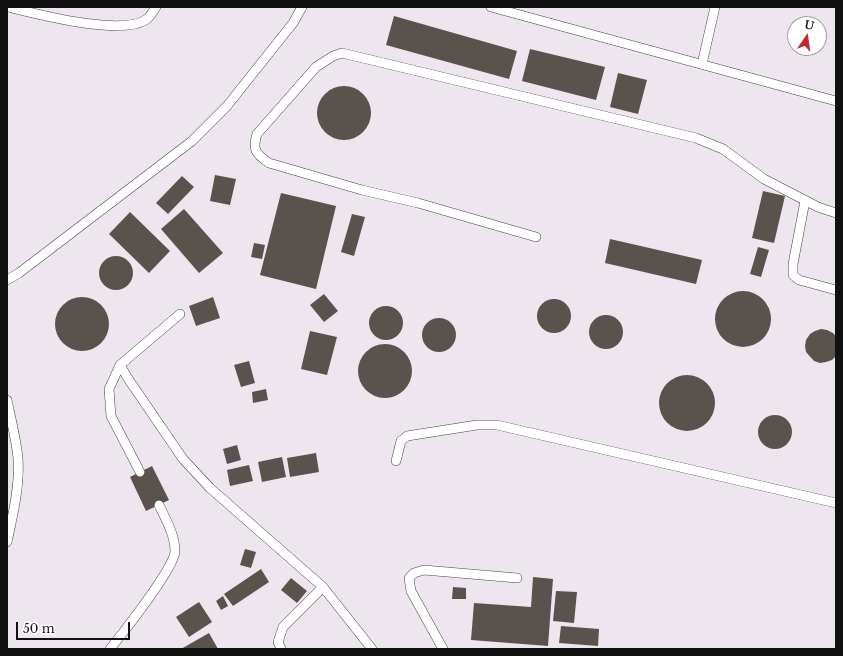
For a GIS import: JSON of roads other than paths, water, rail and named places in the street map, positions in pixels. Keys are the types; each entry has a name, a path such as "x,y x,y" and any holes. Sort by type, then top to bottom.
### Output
{"lane":[{"path":"8,7 69,21 119,26 135,25 146,20 151,16 156,7"},
{"path":"7,280 19,273 192,141 227,106 293,23 302,7"},
{"path":"491,7 836,101"},
{"path":"702,64 715,7"},
{"path":"536,237 418,203 362,190 269,163 258,156 255,150 255,140 257,134 316,67 333,56 342,53 696,138 723,150 764,179 805,201 836,213"},
{"path":"805,201 793,264 793,274 799,280 836,290"},
{"path":"140,472 111,416 109,389 120,365 180,314"},
{"path":"120,365 183,459 210,488 323,587 372,649"},
{"path":"7,400 18,457 15,504 7,542"},
{"path":"396,461 401,441 406,436 477,425 497,425 836,503"},
{"path":"110,649 164,576 175,553 173,535 159,505"},
{"path":"443,649 411,591 409,578 414,573 424,570 517,578"},
{"path":"281,649 278,642 283,627 323,587"}]}
